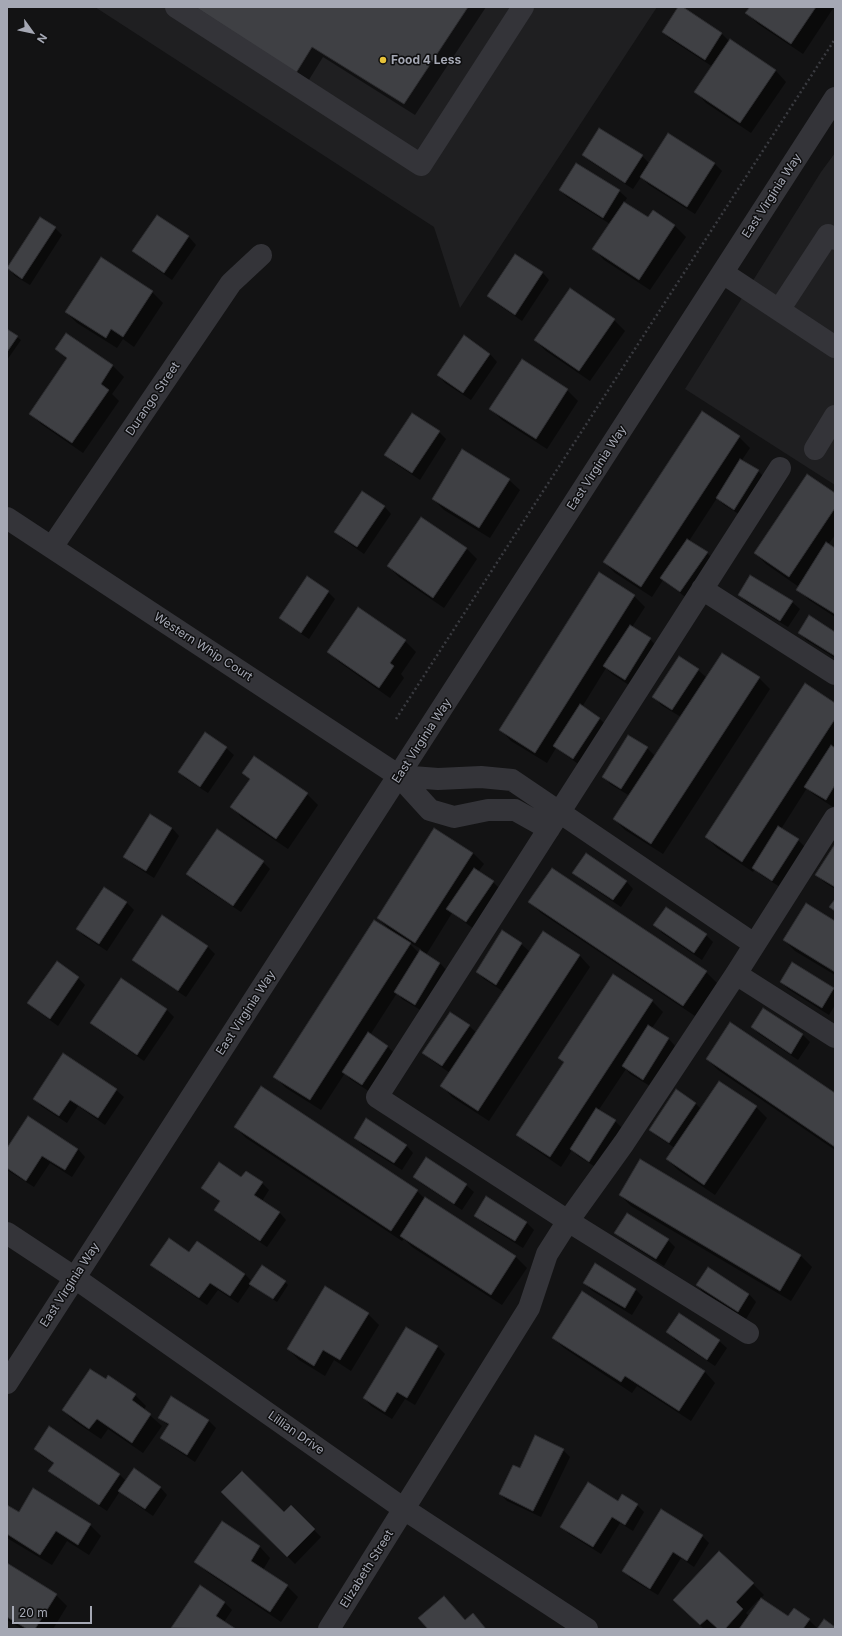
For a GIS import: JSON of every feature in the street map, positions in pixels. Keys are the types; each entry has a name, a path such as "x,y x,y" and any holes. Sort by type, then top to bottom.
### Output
{"street":[{"path":"176,7 421,165 523,7"},
{"name":"East Virginia Way","path":"7,1383 835,98"},
{"path":"779,310 828,235 835,239"},
{"name":"Durango Street","path":"52,548 232,283 261,256"},
{"path":"723,273 835,347"},
{"path":"815,449 835,416"},
{"path":"748,1333 568,1221 377,1097 780,468"},
{"name":"Western Whip Court","path":"7,518 399,776"},
{"path":"702,589 835,674"},
{"path":"399,776 430,810 454,816 488,810 515,810 554,821"},
{"path":"399,776 438,779 481,777 512,780 554,821 754,944"},
{"name":"Elizabeth Street","path":"329,1629 529,1308 547,1254 736,974 835,818"},
{"path":"736,974 835,1037"},
{"name":"Lillian Drive","path":"7,1233 74,1278 404,1509 586,1629"}],"path":[{"path":"396,719 835,39"}],"shaded area":[{"path":"95,7 657,7 460,308 434,227"},
{"path":"835,153 835,485 685,389 821,172"}],"building":[{"name":"Food 4 Less","path":"195,7 468,7 404,104 312,47 296,73"},
{"path":"678,7 683,7 722,33 705,60 662,32"},
{"path":"750,7 816,7 791,44 745,13"},
{"path":"730,39 776,70 740,123 694,92"},
{"path":"599,128 643,155 625,183 582,155"},
{"path":"668,133 715,163 687,207 640,177"},
{"path":"576,163 620,190 603,218 559,190"},
{"path":"624,202 648,217 653,210 675,225 639,280 592,249"},
{"path":"157,215 189,236 164,273 132,251"},
{"path":"40,217 56,227 22,279 7,268"},
{"path":"515,254 543,272 515,315 487,296"},
{"path":"101,257 153,291 123,337 111,329 106,338 65,312"},
{"path":"570,288 615,319 579,371 534,340"},
{"path":"7,329 18,336 7,352"},
{"path":"66,333 113,365 101,384 109,390 72,443 29,414 67,358 55,349"},
{"path":"464,335 490,354 463,393 437,375"},
{"path":"522,359 568,389 536,439 489,409"},
{"path":"702,411 740,436 641,587 603,562"},
{"path":"412,413 440,431 412,473 384,455"},
{"path":"462,449 510,479 479,528 432,499"},
{"path":"740,459 759,470 734,510 716,498"},
{"path":"807,474 835,493 835,508 789,577 754,553"},
{"path":"362,491 385,506 357,547 334,532"},
{"path":"421,517 467,548 433,598 387,566"},
{"path":"687,539 708,552 680,592 660,578"},
{"path":"826,542 835,548 835,614 796,590"},
{"path":"599,572 635,595 535,753 499,730"},
{"path":"750,575 793,601 780,621 738,595"},
{"path":"307,576 329,591 301,633 279,618"},
{"path":"358,607 406,640 390,663 394,666 379,688 327,652"},
{"path":"809,615 835,632 835,656 798,633"},
{"path":"630,625 651,638 625,680 603,666"},
{"path":"722,653 760,677 651,844 613,819"},
{"path":"679,656 699,669 672,710 652,697"},
{"path":"805,683 835,703 835,719 742,862 705,837"},
{"path":"580,704 600,718 573,759 553,746"},
{"path":"205,732 227,747 200,787 178,772"},
{"path":"628,735 648,747 621,789 602,777"},
{"path":"831,745 835,748 835,785 826,800 804,787"},
{"path":"254,756 308,793 276,839 230,807 250,779 242,773"},
{"path":"150,814 172,828 146,871 123,857"},
{"path":"778,826 799,839 772,881 752,868"},
{"path":"434,828 473,853 415,943 377,918"},
{"path":"217,829 264,861 233,906 186,874"},
{"path":"835,844 835,887 815,875"},
{"path":"586,853 627,881 613,900 572,873"},
{"path":"474,868 494,881 466,922 446,909"},
{"path":"552,868 707,971 683,1006 528,902"},
{"path":"104,887 127,902 99,944 76,929"},
{"path":"835,899 835,911 829,907"},
{"path":"806,903 835,921 835,972 783,940"},
{"path":"666,907 707,934 694,953 653,925"},
{"path":"162,915 208,946 178,991 132,960"},
{"path":"374,920 411,943 310,1100 273,1077"},
{"path":"502,930 522,943 496,985 476,972"},
{"path":"543,931 580,955 478,1111 440,1086"},
{"path":"420,950 440,963 415,1005 394,992"},
{"path":"57,961 79,977 50,1019 27,1003"},
{"path":"792,962 834,988 822,1008 780,982"},
{"path":"613,974 653,1000 550,1157 516,1135 564,1062 558,1058"},
{"path":"121,978 167,1009 137,1055 90,1023"},
{"path":"763,1008 803,1034 791,1054 751,1027"},
{"path":"450,1012 470,1025 442,1066 422,1053"},
{"path":"730,1022 835,1093 835,1147 706,1059"},
{"path":"648,1025 669,1038 643,1080 622,1066"},
{"path":"368,1032 388,1046 362,1085 342,1072"},
{"path":"63,1053 117,1089 98,1118 70,1100 59,1116 33,1099"},
{"path":"719,1081 757,1106 704,1185 666,1159"},
{"path":"261,1086 418,1190 391,1231 234,1127"},
{"path":"676,1089 696,1103 669,1143 649,1130"},
{"path":"596,1108 616,1120 589,1162 570,1149"},
{"path":"28,1116 78,1149 65,1170 42,1156 26,1181 7,1168 7,1148"},
{"path":"366,1118 407,1145 394,1163 354,1138"},
{"path":"426,1157 467,1184 454,1204 413,1177"},
{"path":"640,1159 801,1255 780,1291 619,1195"},
{"path":"219,1162 241,1177 246,1171 263,1182 254,1195 280,1212 260,1241 214,1210 220,1201 201,1188"},
{"path":"486,1196 527,1222 515,1241 474,1216"},
{"path":"425,1197 516,1256 491,1295 400,1236"},
{"path":"627,1213 669,1239 656,1259 614,1233"},
{"path":"169,1238 189,1252 197,1241 245,1274 230,1296 210,1283 199,1298 150,1265"},
{"path":"595,1263 636,1289 625,1308 583,1283"},
{"path":"262,1265 286,1281 273,1299 249,1284"},
{"path":"708,1267 749,1294 738,1312 696,1285"},
{"path":"325,1286 369,1313 340,1360 323,1350 314,1366 287,1349"},
{"path":"582,1291 705,1371 679,1411 625,1376 621,1382 552,1338"},
{"path":"679,1313 720,1340 707,1360 666,1332"},
{"path":"406,1327 438,1346 407,1398 397,1392 385,1412 363,1398"},
{"path":"90,1369 106,1379 108,1375 136,1394 132,1400 151,1414 132,1443 97,1419 89,1429 62,1410"},
{"path":"171,1396 209,1420 187,1455 160,1438 169,1424 158,1418"},
{"path":"49,1426 120,1474 99,1505 48,1471 54,1463 34,1449"},
{"path":"535,1435 564,1449 533,1511 499,1494 513,1465 520,1468"},
{"path":"134,1468 161,1487 145,1509 118,1491"},
{"path":"242,1471 284,1512 291,1505 315,1529 287,1557 221,1492"},
{"path":"588,1482 618,1501 622,1494 638,1504 625,1525 612,1517 593,1547 560,1527"},
{"path":"33,1488 91,1524 78,1545 56,1531 40,1555 7,1534 7,1505 19,1512"},
{"path":"661,1509 703,1535 687,1561 673,1552 650,1589 622,1571"},
{"path":"222,1521 260,1546 251,1561 288,1585 270,1612 194,1562"},
{"path":"719,1551 754,1583 736,1602 743,1609 725,1629 718,1629 707,1619 700,1625 673,1600"},
{"path":"7,1563 57,1594 35,1629 27,1629 7,1617"},
{"path":"200,1585 225,1602 216,1616 236,1629 171,1628"},
{"path":"444,1596 465,1620 473,1613 486,1629 428,1629 418,1618"},
{"path":"761,1598 788,1616 794,1608 810,1619 803,1629 739,1629"},
{"path":"824,1619 835,1627 835,1629 817,1629"}],"place":[{"name":"Food 4 Less","path":"383,60"}]}
